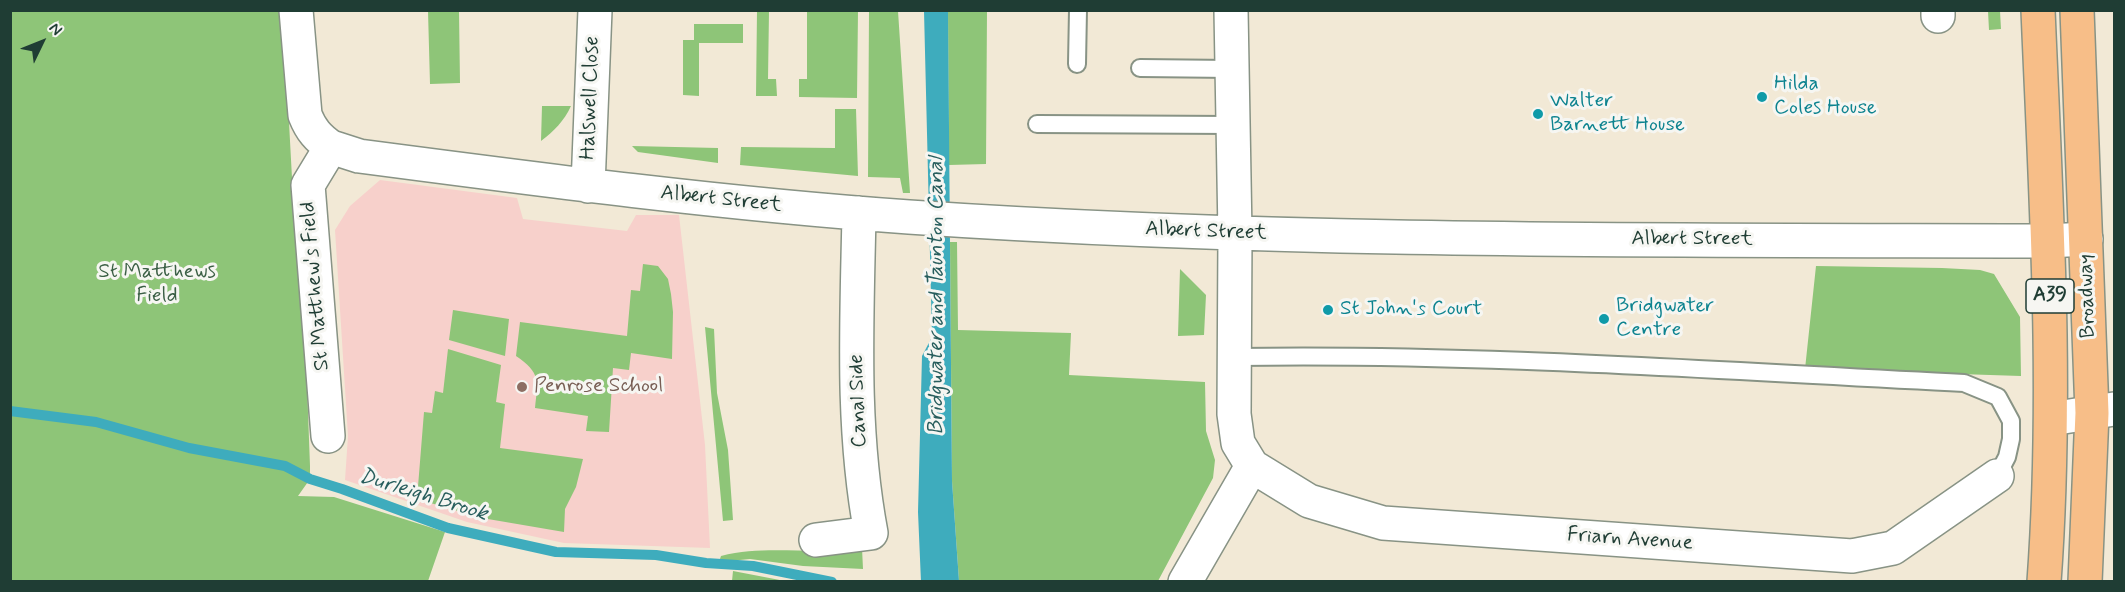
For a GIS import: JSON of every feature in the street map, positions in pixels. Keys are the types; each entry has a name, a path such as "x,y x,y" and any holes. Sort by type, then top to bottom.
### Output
{"main road":[{"name":"Broadway","path":"2038,10 2052,388 2044,582"},
{"name":"Broadway","path":"2077,10 2086,239 2104,411 2085,582"}],"street":[{"path":"296,10 305,115 311,129 331,147"},
{"name":"Halswell Close","path":"588,186 595,10"},
{"name":"Friarn Avenue","path":"1232,10 1235,234 1234,414 1238,443 1252,466 1309,501 1383,523 1852,556 1893,548 1997,476"},
{"name":"Albert Street","path":"331,147 359,156 588,186 859,213 960,220 1235,234 1626,239 2048,241 2086,239"},
{"name":"St Matthew's Field","path":"328,436 308,184 331,147"},
{"name":"Canal Side","path":"816,540 871,533 862,488 856,396 859,213"},
{"path":"2051,420 2104,411"},
{"path":"1185,582 1252,466"}],"lane":[{"path":"1077,64 1078,10"},
{"path":"1140,68 1232,69"},
{"path":"1037,124 1233,125"},
{"path":"1234,357 1312,356 1507,361 1964,383 1998,397 2011,421 2011,439 2007,457 1997,476"}],"shaded area":[{"name":"Penrose School","path":"380,180 517,198 523,219 627,231 636,215 679,215 705,445 710,548 564,543 467,522 345,480 348,436 335,230 350,206"}],"green space":[{"name":"St Matthews Field","path":"10,11 283,11 292,178 303,279 310,466 310,479 298,496 334,497 445,532 428,581 11,581"},
{"path":"428,11 459,11 460,83 430,84"},
{"path":"757,11 769,11 768,79 776,79 777,96 756,96"},
{"path":"807,11 858,11 857,98 799,97 799,79 807,79"},
{"path":"869,11 898,11 910,193 903,193 900,178 868,177"},
{"path":"948,11 987,11 986,164 949,165"},
{"path":"1988,11 2000,11 2001,29 1989,30"},
{"path":"694,24 743,24 743,43 699,43 699,96 683,95 683,40 694,40"},
{"path":"542,106 571,106 558,125 541,141"},
{"path":"835,109 856,109 858,176 740,165 741,147 835,148"},
{"path":"632,146 718,148 718,163 638,152"},
{"path":"950,242 957,242 958,330 1071,333 1069,375 1205,382 1206,431 1215,460 1213,478 1158,581 959,581 952,481"},
{"path":"643,264 658,266 668,279 673,312 672,359 631,353 629,370 613,368 609,432 586,431 588,416 535,408 536,378 530,368 516,356 520,322 627,336 631,290 640,291"},
{"path":"1816,266 1942,268 1980,270 1994,274 2020,317 2021,376 1805,369"},
{"path":"1180,269 1206,295 1204,335 1178,336"},
{"path":"453,310 509,319 505,356 449,340"},
{"path":"705,327 714,329 717,393 728,450 733,520 723,521"},
{"path":"448,349 501,365 496,402 505,404 500,448 583,459 576,487 565,509 564,532 482,518 417,499 424,412 432,413 435,391 443,393"},
{"path":"862,548 863,569 803,566 750,559 719,562 721,556 757,551 826,551"},
{"path":"733,571 785,581 732,581"}],"water":[{"name":"Bridgwater and Taunton Canal","path":"948,10 952,481 959,581 921,582 918,512 922,356 932,337 924,11"}],"waterway":[{"name":"Durleigh Brook","path":"10,411 96,422 189,448 285,466 310,479 448,528 556,552 656,555 706,563 753,566 832,582"}],"place":[{"name":"Hilda Coles House","path":"1762,97"},
{"name":"Walter Barnett House","path":"1538,114"},
{"name":"St John's Court","path":"1328,310"},
{"name":"Bridgwater Centre","path":"1604,319"},
{"name":"Penrose School","path":"522,387"}]}
